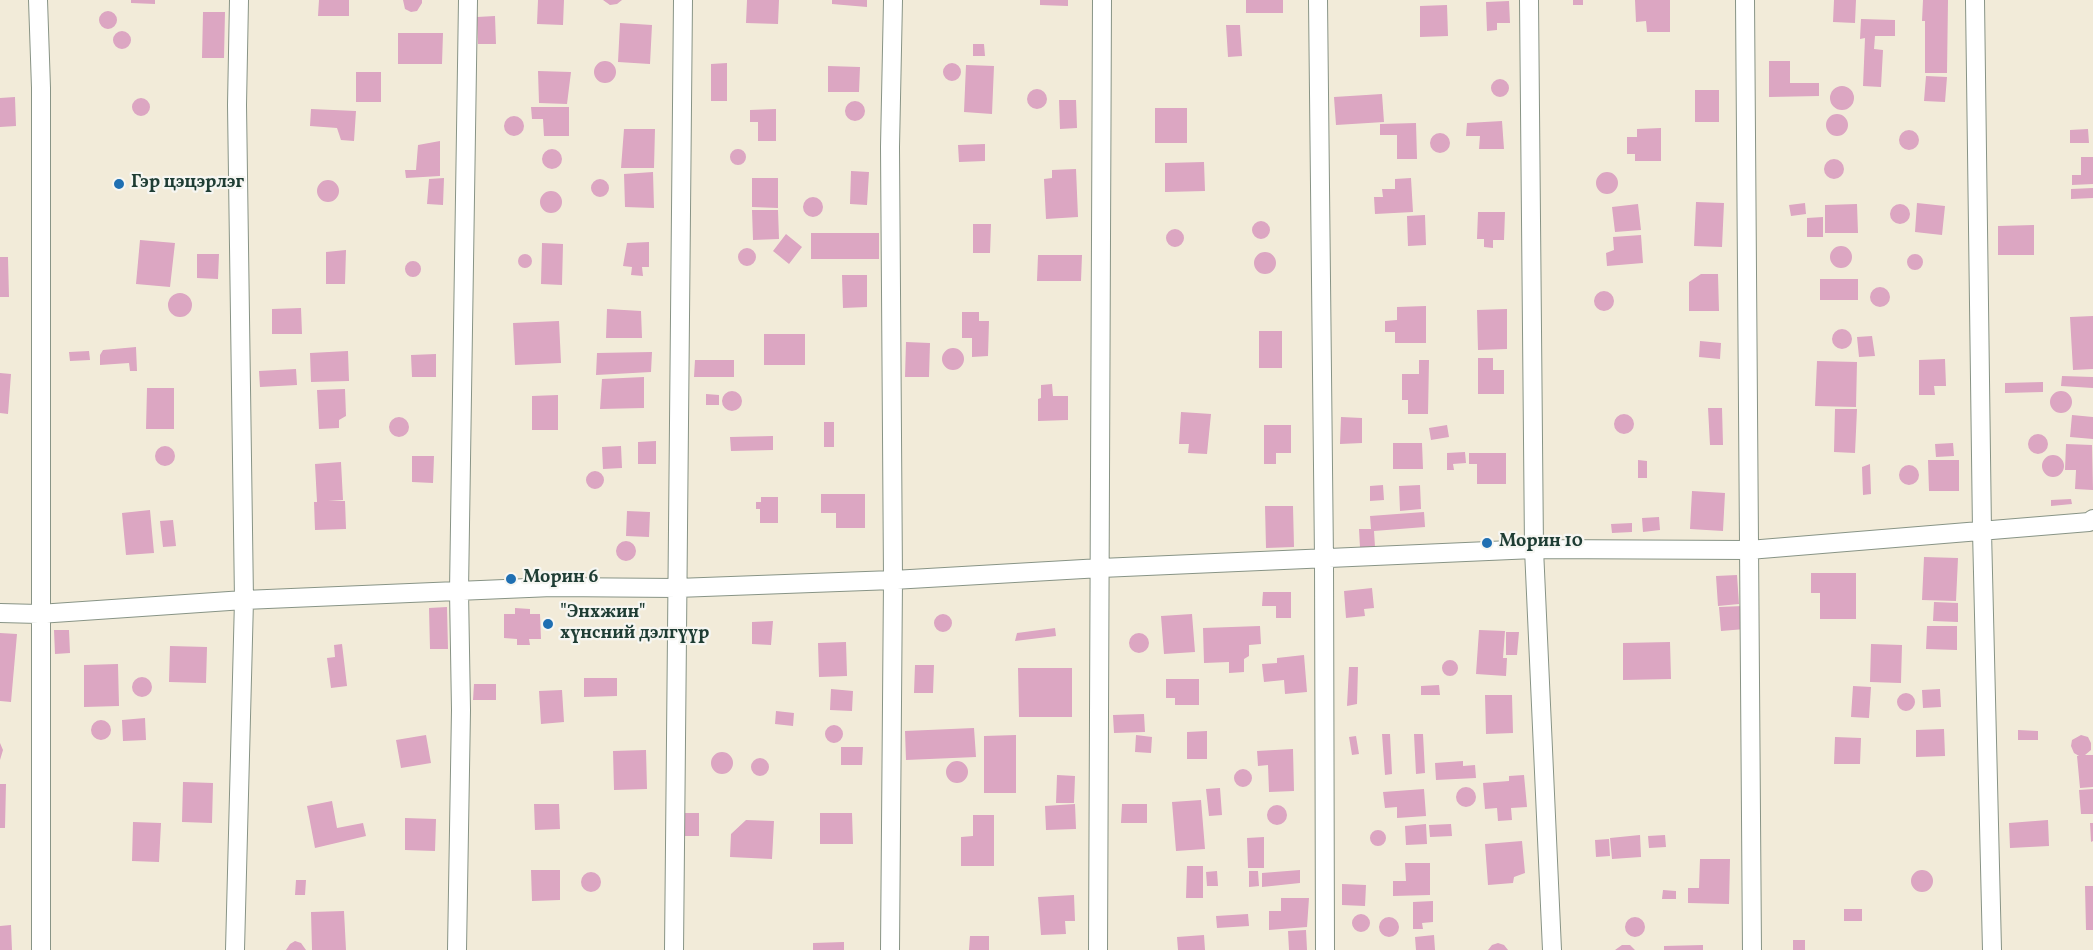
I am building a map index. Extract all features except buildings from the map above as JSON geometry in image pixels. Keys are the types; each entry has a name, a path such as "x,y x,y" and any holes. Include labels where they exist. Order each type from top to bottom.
{"street":[{"path":"38,0 41,950"},
{"path":"235,950 244,600 237,105 239,0"},
{"path":"457,950 459,591 468,0"},
{"path":"674,950 683,0"},
{"path":"890,950 893,580 890,147 893,0"},
{"path":"1098,950 1102,0"},
{"path":"1318,0 1324,559 1325,950"},
{"path":"1529,0 1534,549 1552,950"},
{"path":"1745,0 1752,950"},
{"path":"1975,0 1982,531 1992,950"},
{"path":"0,613 39,614 244,600 552,587 677,588 893,580 1101,568 1534,549 1749,550 2089,522 2093,519"}],"place":[{"name":"Гэр цэцэрлэг","path":"119,184"},
{"name":"Морин 10","path":"1487,543"},
{"name":"Морин 6","path":"511,579"},
{"name":"\"Энхжин\" хүнсний дэлгүүр","path":"548,624"}]}
